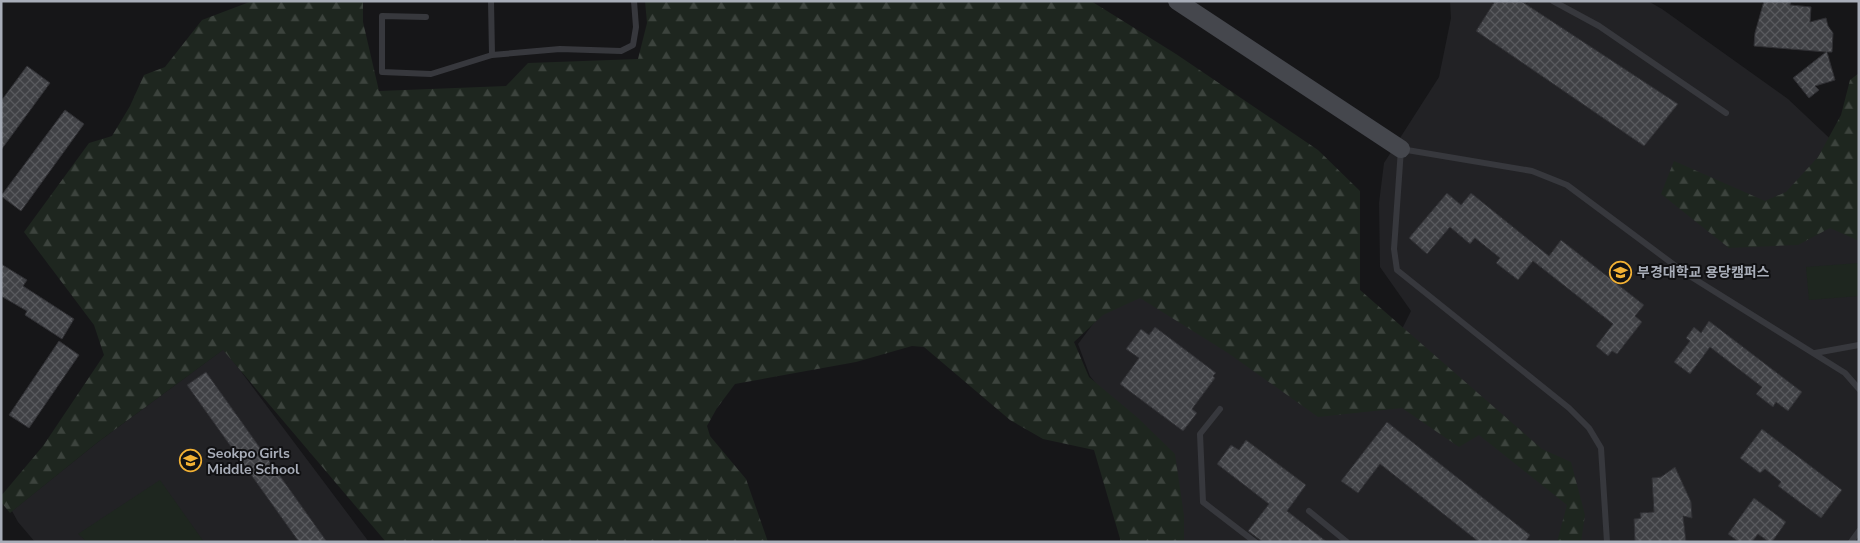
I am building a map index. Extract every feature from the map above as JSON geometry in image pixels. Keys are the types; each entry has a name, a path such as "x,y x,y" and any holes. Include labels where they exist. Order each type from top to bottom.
{"street":[{"path":"1177,1 1401,149"}],"lane":[{"path":"491,1 492,55"},
{"path":"426,17 382,16 382,72 431,74 492,55 560,49 621,52 633,45 636,27 634,1"},
{"path":"1553,1 1599,26 1726,113"},
{"path":"1607,542 1601,448 1589,428 1569,408 1397,270 1394,249 1401,149 1532,171 1568,185 1685,273 1845,373 1859,389"},
{"path":"1815,353 1859,345"},
{"path":"1220,409 1200,434 1203,502 1255,542"},
{"path":"1309,511 1347,542"},
{"path":"1851,542 1859,531"}],"shaded area":[{"name":"부경대학교 용당캠퍼스","path":"1450,1 1648,1 1788,99 1859,166 1859,542 1173,542 1171,480 1090,376 1078,344 1116,293 1158,277 1371,391 1411,311 1380,267 1379,203 1384,163 1439,77 1451,18"},
{"name":"Seokpo Girls Middle School","path":"224,349 369,542 35,542 18,522 12,511 98,442"}],"green space":[{"path":"252,1 363,1 363,22 379,91 506,86 528,63 638,59 647,23 645,1 1091,1 1176,54 1318,150 1360,191 1360,290 1542,449 1571,462 1585,515 1581,542 1557,542 1567,505 1479,435 1459,447 1402,408 1318,417 1228,353 1140,298 1103,315 1074,342 1089,377 1138,418 1175,454 1184,516 1184,542 1121,542 1094,450 1043,439 1010,420 924,347 912,346 856,362 735,384 717,408 707,426 710,436 746,479 768,542 386,542 223,350 98,442 10,513 1,502 1,496 43,446 104,355 94,325 24,232 89,143 112,136 130,106 144,75 165,67 202,20"},
{"path":"1859,73 1859,241 1830,228 1798,245 1729,248 1661,194 1674,161 1765,201 1786,192 1818,157 1841,115 1850,80"},
{"path":"1859,263 1859,296 1809,300 1806,267"},
{"path":"160,480 204,542 87,542 78,534"}],"building":[{"path":"1495,1 1521,1 1678,104 1644,146 1476,31"},
{"path":"1764,1 1791,1 1790,5 1811,7 1810,22 1826,18 1828,26 1833,33 1832,52 1827,52 1835,80 1815,86 1819,90 1809,98 1793,78 1826,52 1754,46 1755,33"},
{"path":"27,66 50,83 1,150 1,101"},
{"path":"65,110 84,124 21,211 1,196"},
{"path":"1447,193 1461,205 1471,193 1549,256 1561,240 1644,305 1635,316 1642,322 1617,354 1612,351 1608,356 1596,346 1613,324 1533,261 1518,280 1496,263 1500,258 1475,238 1470,244 1450,227 1427,254 1409,238"},
{"path":"1,264 27,280 23,286 74,319 62,339 25,315 27,311 1,296"},
{"path":"1709,321 1802,392 1788,411 1776,402 1773,407 1756,394 1762,387 1710,347 1690,374 1674,362 1690,341 1686,338 1694,327 1701,333"},
{"path":"1155,327 1216,373 1213,376 1215,378 1192,409 1197,413 1183,431 1120,384 1139,358 1126,349 1141,329 1149,335"},
{"path":"59,341 79,355 29,428 9,415"},
{"path":"206,372 327,542 299,542 187,385"},
{"path":"1387,422 1530,535 1525,542 1479,542 1380,464 1358,493 1341,481"},
{"path":"1762,429 1842,490 1821,518 1778,486 1781,482 1765,469 1760,473 1740,458"},
{"path":"1246,440 1306,485 1287,511 1327,542 1263,542 1248,531 1269,504 1217,464 1231,445 1239,450"},
{"path":"1675,467 1691,502 1692,518 1683,516 1686,542 1635,542 1634,519 1641,518 1640,513 1654,512 1652,478 1661,477"},
{"path":"1754,498 1786,522 1772,542 1758,534 1752,542 1739,542 1728,534"}],"place":[{"name":"부경대학교 용당캠퍼스","path":"1621,272"},
{"name":"Seokpo Girls Middle School","path":"191,461"}]}
